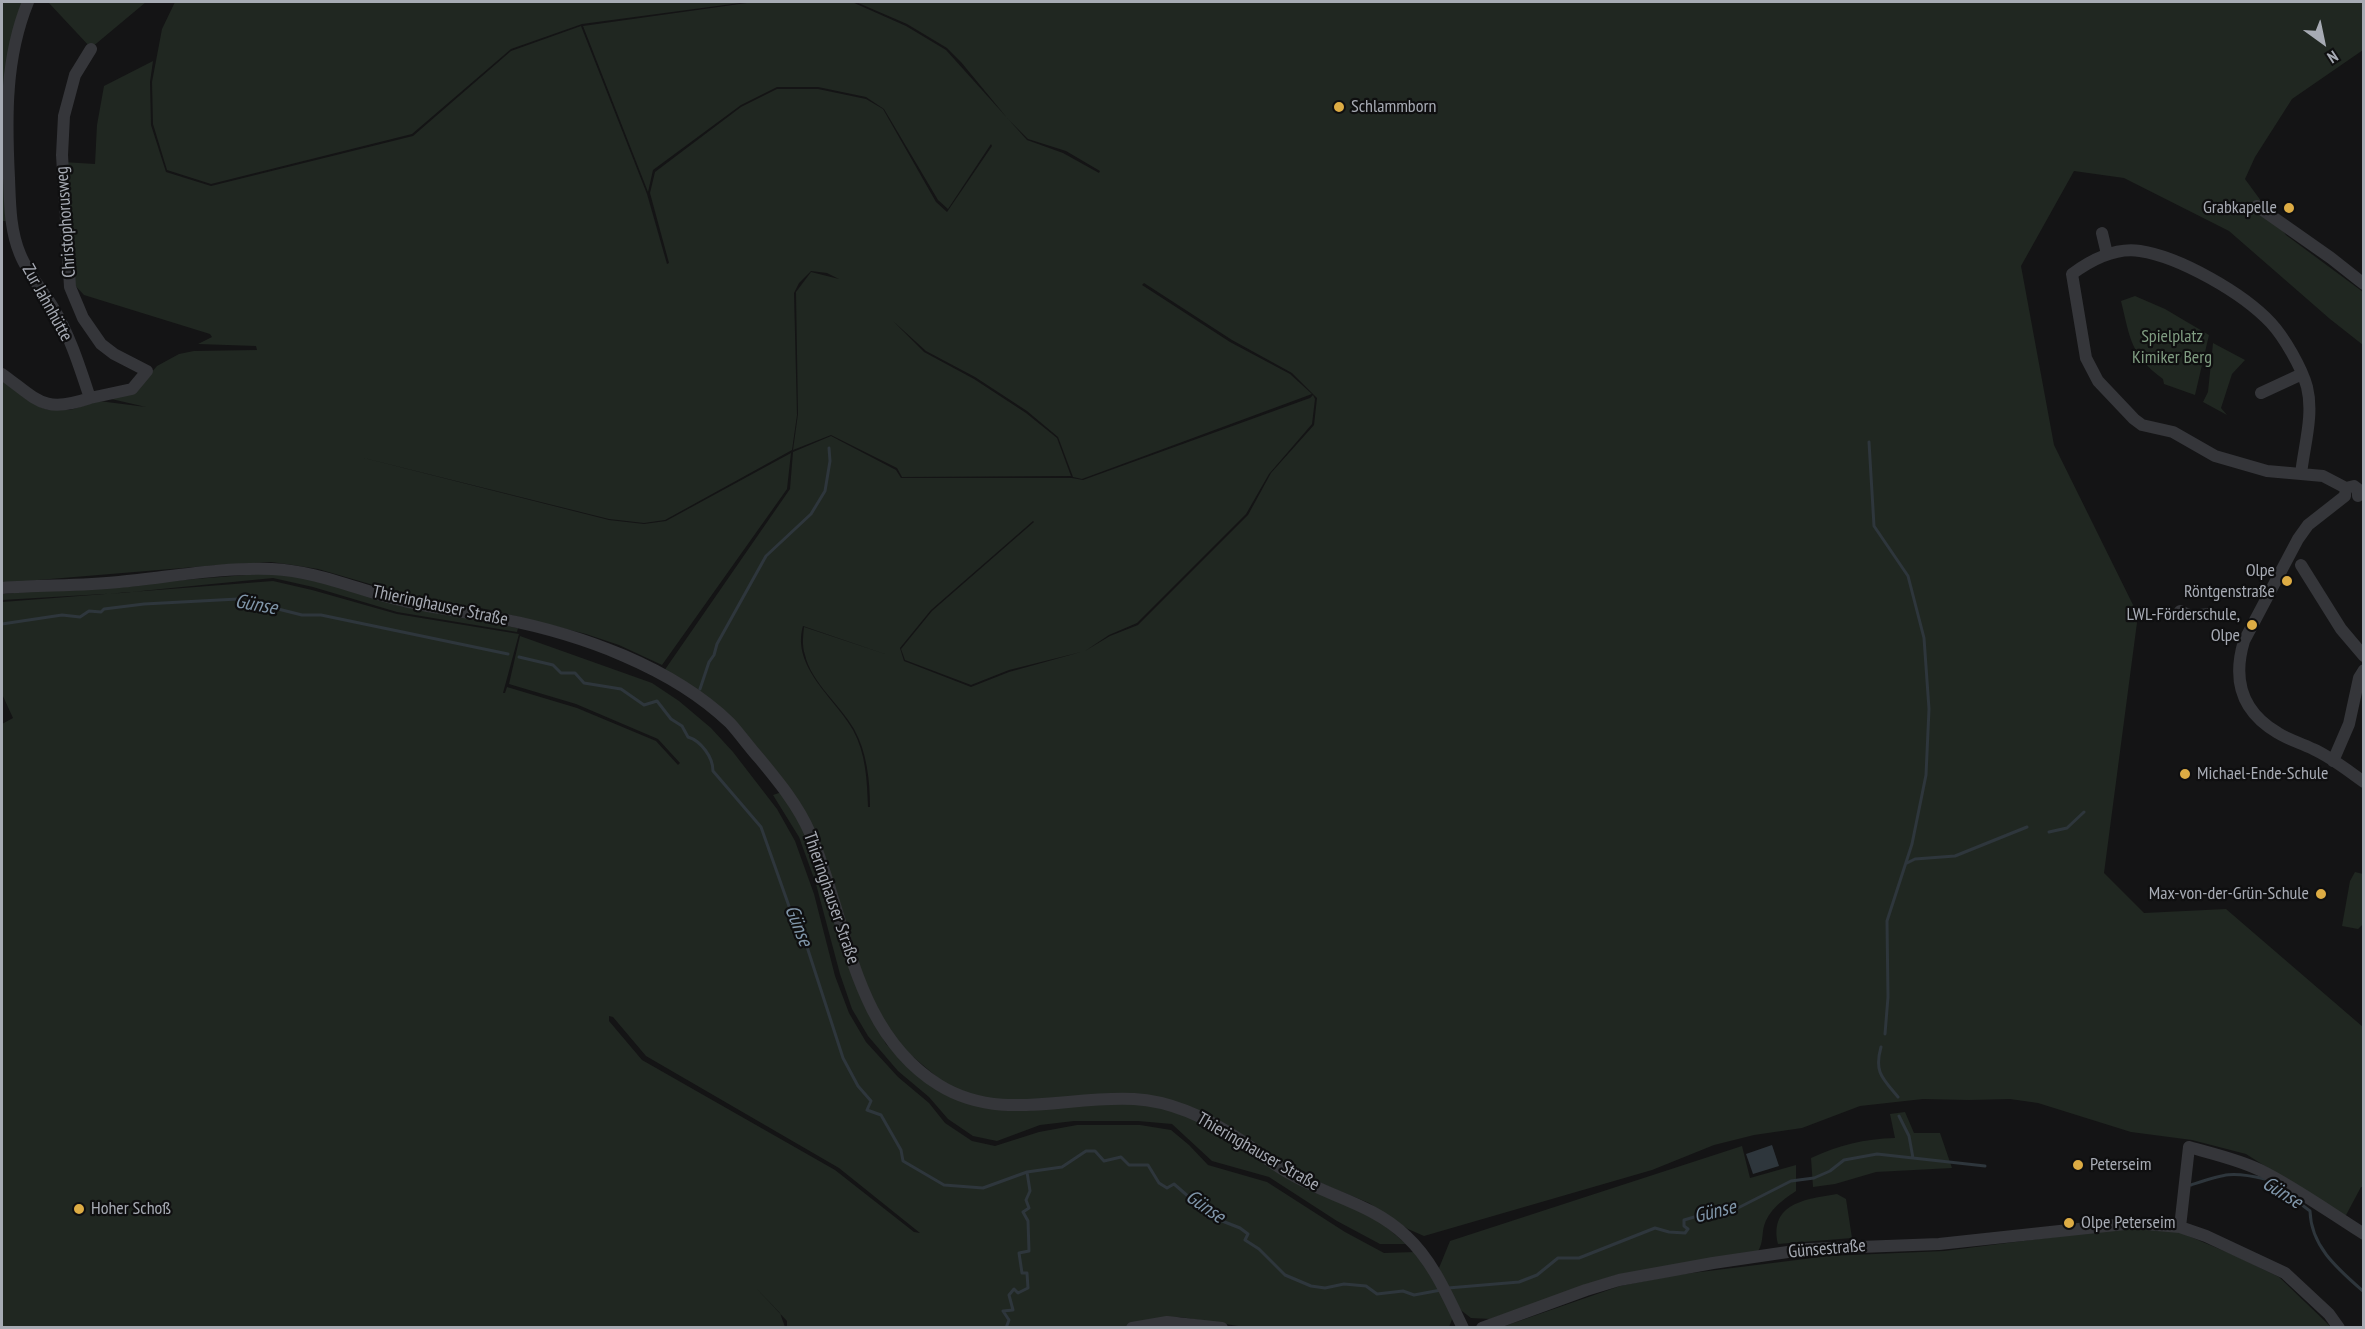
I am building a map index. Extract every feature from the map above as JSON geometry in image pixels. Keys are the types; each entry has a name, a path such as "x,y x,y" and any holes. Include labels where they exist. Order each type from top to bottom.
{"street":[{"name":"Zur Jahnhütte","path":"28,2 20,20 12,53 8,94 6,126 12,233 20,256 62,323 90,398"},
{"name":"Christophorusweg","path":"90,398 132,389 147,371 114,354 101,344 83,318 70,287 62,155 64,116 75,75 91,49"},
{"path":"2257,206 2364,284"},
{"path":"2102,233 2107,254"},
{"path":"2301,474 2309,399 2302,374 2272,323 2253,307 2188,265 2139,250 2107,254 2085,264 2072,274 2086,358 2098,381 2142,425 2173,432 2215,456 2267,471 2323,476 2355,491 2308,525 2298,539 2244,641 2239,658 2238,676 2245,702 2259,720 2279,734 2333,760 2364,782"},
{"path":"2,374 41,403 50,406 60,407 90,398"},
{"path":"2261,393 2302,374"},
{"path":"2301,565 2341,629 2364,656"},
{"name":"Thieringhauser Straße","path":"2,588 113,583 245,569 292,570 328,578 398,600 523,623 579,640 650,668 686,689 725,719 784,789 809,831 858,980 890,1041 913,1067 943,1087 971,1099 998,1106 1019,1107 1107,1099 1138,1099 1169,1106 1204,1119 1239,1139 1285,1171 1377,1213 1411,1241 1428,1262 1463,1328"},
{"path":"2180,611 2191,616 2209,614"},
{"path":"2333,760 2349,724 2359,678 2364,670"},
{"path":"2180,1227 2188,1147 2234,1160 2287,1184 2364,1233"},
{"name":"Günsestraße","path":"1482,1328 1619,1280 1770,1254 1808,1249 1939,1244 2134,1223 2169,1224 2180,1227 2215,1240 2285,1273 2329,1314 2339,1328"},
{"path":"1132,1328 1154,1322 1180,1322 1222,1328"}],"green space":[{"path":"2,2 26,2 19,20 6,221 2,221"},
{"path":"48,2 146,2 91,48"},
{"path":"175,2 747,2 582,24 511,49 412,134 211,184 167,170 153,124 152,82 162,29"},
{"path":"754,2 852,2 906,26 946,50 1007,118 947,48 907,24 856,2 2363,2 2363,50 2292,99 2255,157 2245,179 2286,235 2363,292 2363,345 2229,231 2124,178 2074,171 2021,266 2054,445 2138,615 2104,873 2144,913 2226,909 2363,1027 2363,1187 2345,1217 2246,1154 2192,1140 2131,1132 2038,1103 2010,1099 1923,1099 1860,1106 1802,1128 1754,1135 1714,1145 1652,1170 1424,1236 1408,1229 1369,1203 1311,1179 1377,1219 1406,1244 1380,1244 1337,1221 1269,1177 1212,1161 1172,1124 1138,1121 1074,1121 1040,1125 997,1141 973,1136 948,1119 929,1097 898,1071 868,1036 852,1009 840,974 816,884 799,837 773,795 782,792 807,834 855,982 886,1044 911,1070 998,1110 1022,1111 1111,1103 1174,1102 1018,1103 971,1096 944,1083 892,1039 862,979 814,832 771,768 664,671 790,489 793,452 831,436 896,470 901,478 1072,478 1083,480 1313,395 1315,399 1312,424 1269,474 1246,514 1137,623 1109,635 1085,651 1110,636 1138,625 1248,515 1271,473 1314,425 1317,398 1292,373 1232,340 1144,283 1142,285 1230,342 1290,374 1312,394 1082,479 1073,477 1058,437 1027,411 975,377 926,351 893,321 924,352 974,379 1026,413 1057,438 1071,476 902,477 897,468 831,435 793,450 798,414 796,292 811,272 839,279 827,273 811,271 799,283 794,293 797,415 792,450 665,520 644,523 609,519 360,457 609,520 644,524 666,521 791,453 787,489 662,665 619,645 586,634 491,610 418,598 318,569 271,562 2,583 2,378 38,406 48,410 70,410 99,401 146,407 107,398 138,388 157,366 179,354 194,351 257,350 256,346 198,344 212,337 210,334 84,295 70,280 63,162 95,164 97,125 104,86 153,61 150,82 151,125 166,172 211,186 413,136 511,51 581,26 647,194 667,264 669,263 650,193 655,172 741,107 777,89 818,89 866,99 883,109 936,202 947,212 992,146 991,144 948,209 938,200 884,109 866,97 818,87 777,87 741,105 653,170 648,192 583,26","holes":["1009,120 1028,139 1066,151 1100,171 1099,173 1063,153 1027,140","1034,522 932,611 901,649 905,660 971,685 1009,670 1081,652 1009,672 971,687 904,661 900,648 931,610","803,626 888,655 804,627 803,648 812,672 803,655 801,641","814,677 848,720 862,747 868,777 870,807 868,807 861,748 853,730"]},
{"name":"Spielplatz Kimiker Berg","path":"2135,296 2165,309 2209,335 2195,395 2164,384 2163,379 2144,362 2138,353 2130,335 2121,301"},
{"path":"2213,343 2245,360 2232,374 2221,408 2227,415 2203,402 2208,392"},
{"path":"272,573 291,574 518,628 517,632 397,612 313,587 273,578 121,593 2,600 2,594"},
{"path":"273,581 397,614 519,634 503,693 507,687 577,708 656,741 678,765 680,763 658,739 576,704 509,684 520,636 652,683 679,701 711,728 733,752 777,809 795,841 814,894 835,976 849,1013 866,1042 898,1077 929,1103 945,1123 972,1141 995,1146 1039,1132 1077,1125 1140,1125 1171,1130 1208,1165 1267,1182 1345,1232 1384,1253 1415,1252 1432,1274 1453,1317 1449,1327 1251,1328 1180,1317 1153,1319 1121,1328 787,1327 787,1321 780,1314 785,1327 2,1327 2,724 13,718 2,694 2,602","holes":["609,1016 613,1017 646,1056 839,1168 920,1233 914,1232 835,1170 642,1060 609,1021"]},
{"path":"2355,872 2363,874 2363,924 2358,929 2342,926 2350,881"},
{"path":"1905,1112 1914,1133 1940,1133 1952,1168 1876,1172 1835,1184 1813,1187 1811,1158 1852,1144 1895,1138 1890,1114"},
{"path":"1742,1146 1750,1178 1796,1165 1796,1191 1780,1203 1767,1218 1757,1253 1616,1275 1490,1319 1471,1318 1458,1308 1439,1268 1450,1241"},
{"path":"1837,1194 1846,1199 1852,1238 1778,1244 1779,1220 1785,1211 1802,1201"},
{"path":"2133,1227 2179,1232 2279,1277 2331,1327 1499,1328 1620,1286 1676,1275 1829,1256 1944,1251"}],"shaded area":[{"path":"1772,1145 1779,1166 1753,1174 1746,1154"}],"waterway":[{"path":"1869,442 1874,526 1908,576 1924,638 1929,709 1926,775 1912,844 1887,921 1888,997 1885,1034"},
{"path":"700,689 717,644 766,556 811,514 825,491 830,461 829,448"},
{"name":"Günse","path":"2,624 62,615 80,617 89,611 101,612 104,609 144,604 238,599 248,605 266,604 302,615 321,615 508,654"},
{"name":"Günse","path":"519,657 553,665 561,673 575,673 584,683 621,689 644,705 657,701 671,719 682,726 688,737 705,750 711,760 713,771 761,827 790,909 798,919 843,1058 858,1086 871,1101 867,1110 881,1115 901,1150 903,1161 944,1185 983,1188 1027,1172 1062,1167 1086,1151 1095,1151 1104,1161 1121,1157 1129,1165 1148,1165 1159,1183 1167,1188 1174,1184 1212,1217 1240,1228 1248,1234 1245,1240 1259,1249 1285,1275 1311,1286 1325,1288 1344,1284 1366,1286 1377,1294 1403,1291 1414,1295 1441,1290"},
{"path":"2049,832 2067,828 2084,812"},
{"path":"1907,863 1915,859 1955,856 2027,827"},
{"path":"1881,1047 1879,1069 1898,1097"},
{"path":"1899,1116 1909,1136 1913,1158"},
{"name":"Günse","path":"1448,1288 1519,1282 1537,1275 1558,1258 1579,1258 1655,1228 1685,1233 1688,1229 1684,1226 1684,1220 1715,1211 1732,1211 1791,1181 1814,1178 1830,1171 1844,1160 1877,1154 1985,1166"},
{"path":"1006,1328 1009,1320 1003,1311 1013,1310 1009,1295 1014,1289 1018,1293 1028,1288 1027,1273 1022,1273 1019,1253 1029,1251 1028,1221 1023,1212 1029,1208 1026,1200 1030,1191 1027,1172"},
{"name":"Günse","path":"2191,1185 2235,1174 2265,1179"},
{"name":"Günse","path":"2273,1183 2310,1211 2315,1236 2321,1246 2336,1266 2364,1292"}],"place":[{"name":"Schlammborn","path":"1339,107"},
{"name":"Grabkapelle","path":"2289,208"},
{"name":"Olpe Röntgenstraße","path":"2287,581"},
{"name":"LWL-Förderschule, Olpe","path":"2252,625"},
{"name":"Michael-Ende-Schule","path":"2185,774"},
{"name":"Max-von-der-Grün-Schule","path":"2321,894"},
{"name":"Peterseim","path":"2078,1165"},
{"name":"Hoher Schoß","path":"79,1209"},
{"name":"Olpe Peterseim","path":"2069,1223"}]}
